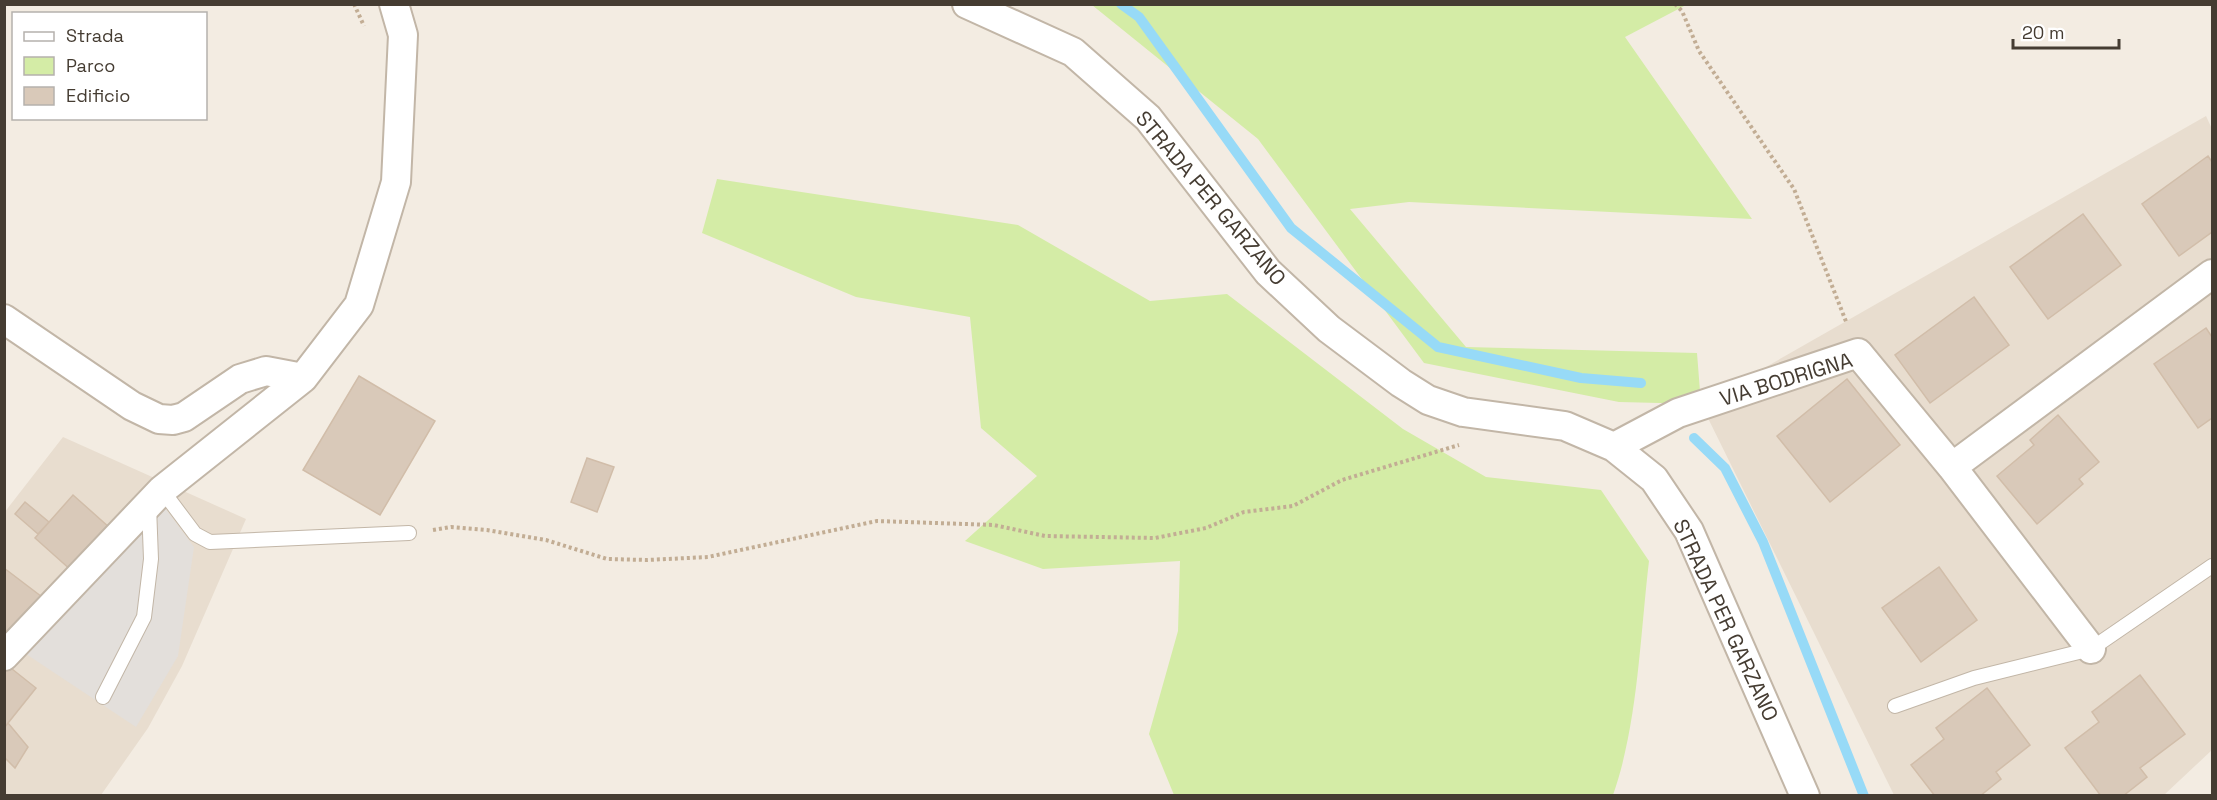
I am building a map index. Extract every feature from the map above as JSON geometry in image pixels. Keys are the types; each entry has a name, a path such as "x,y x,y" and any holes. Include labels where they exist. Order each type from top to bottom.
{"street":[{"path":"4,656 156,497 303,378 359,305 396,182 403,35 394,4"},
{"name":"STRADA PER GARZANO","path":"967,4 1073,52 1148,117 1268,272 1329,329 1401,383 1428,400 1463,412 1565,426 1614,447 1654,479 1689,531 1805,795"},
{"path":"1952,467 2212,274"},
{"path":"4,319 132,406 159,419 173,420 184,417 240,379 266,371 303,378"},
{"name":"VIA BODRIGNA","path":"1614,447 1678,413 1858,353 1952,467 2091,649"}],"lane":[{"path":"156,497 195,534 210,542 409,533"},
{"path":"103,697 144,617 156,497"},
{"path":"1895,706 1974,678 2091,649 2212,566"}],"path":[{"path":"1675,4 1682,11 1699,51 1794,189 1858,353"},
{"path":"409,533 451,527 487,530 546,540 607,559 647,560 708,557 877,521 994,525 1046,536 1155,538 1206,528 1244,512 1293,507 1342,480 1466,443"}],"shaded area":[{"path":"2206,116 2212,129 2212,750 2164,795 1894,795 1701,404"},
{"path":"63,437 246,519 182,666 148,728 101,795 5,795 4,513"},
{"path":"165,508 194,547 178,656 136,727 20,650 148,514"}],"green space":[{"path":"1092,5 1686,5 1625,37 1752,219 1409,202 1350,209 1466,347 1697,353 1701,404 1619,402 1424,363 1258,139"},
{"path":"717,179 1018,225 1150,301 1227,294 1403,429 1486,477 1601,490 1649,561 1633,710 1613,795 1174,795 1149,734 1178,631 1180,561 1043,569 965,541 1037,476 981,428 970,317 856,297 702,233"}],"building":[{"path":"2208,156 2212,162 2212,232 2179,256 2142,204"},
{"path":"2083,214 2121,265 2048,319 2010,267"},
{"path":"1974,297 2009,345 1930,403 1895,355"},
{"path":"2206,328 2212,337 2212,418 2198,428 2154,364"},
{"path":"359,376 435,421 380,515 303,470"},
{"path":"1847,379 1900,445 1830,502 1777,436"},
{"path":"2058,415 2099,462 2079,479 2083,484 2037,524 1997,476 2034,445 2030,440"},
{"path":"587,458 614,467 597,512 571,502"},
{"path":"73,495 110,528 72,571 35,538"},
{"path":"25,502 49,522 38,534 15,514"},
{"path":"1939,567 1977,620 1921,662 1882,608"},
{"path":"4,568 50,603 4,648"},
{"path":"7,665 36,688 4,728 4,667"},
{"path":"2140,675 2185,734 2140,768 2147,777 2123,796 2101,796 2065,748 2099,722 2092,712"},
{"path":"1987,688 2030,745 1996,772 2001,779 1980,796 1935,796 1911,765 1944,739 1936,728"},
{"path":"8,723 28,747 15,768 4,757 4,728"}],"waterway":[{"path":"1121,4 1139,17 1291,228 1438,347 1581,378 1641,383"},
{"path":"1694,438 1725,468 1763,542 1864,796"}]}
